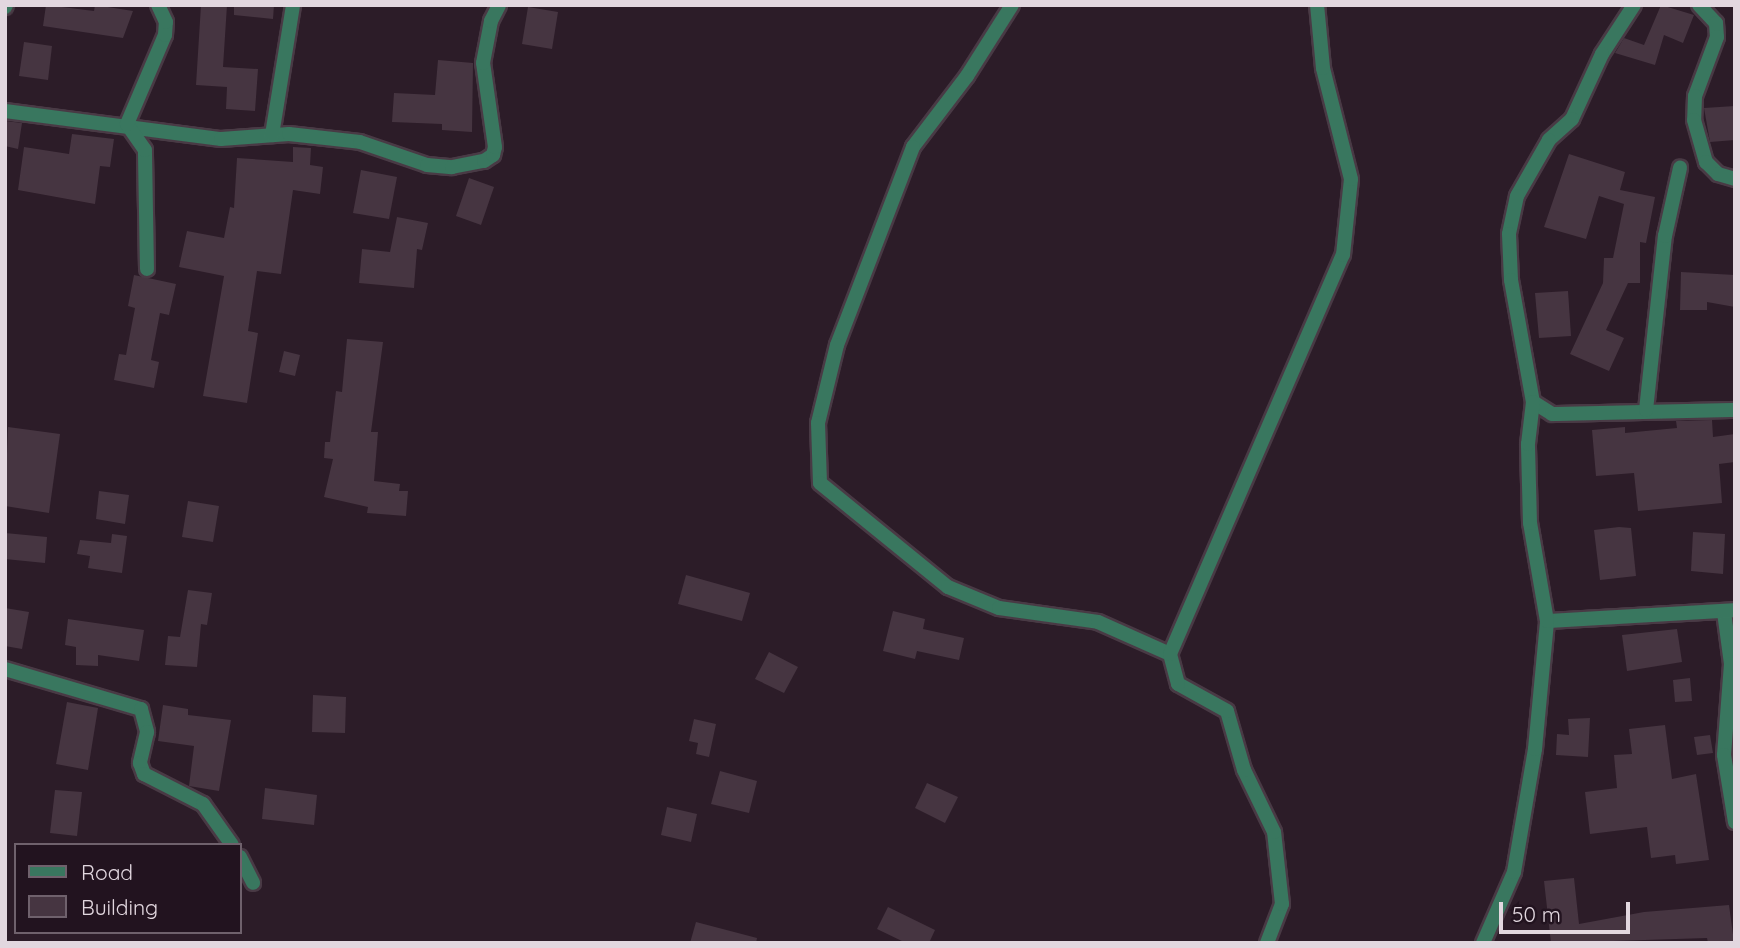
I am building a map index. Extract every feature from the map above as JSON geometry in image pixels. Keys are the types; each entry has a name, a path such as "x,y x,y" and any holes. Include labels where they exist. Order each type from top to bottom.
{"street":[{"path":"127,124 165,35 166,22 158,5"},
{"path":"272,135 293,5"},
{"path":"5,111 127,124 221,139 272,135 360,142 427,166 452,167 484,161 493,155 495,147 483,63 491,21 499,5"},
{"path":"1012,5 967,76 912,147 836,345 818,423 820,483 948,587 999,608 1098,622 1170,654"},
{"path":"1267,943 1282,904 1274,832 1244,770 1227,711 1178,684 1170,654 1343,255 1351,180 1323,68 1317,5"},
{"path":"1482,943 1514,872 1535,749 1547,621 1530,523 1528,444 1533,402 1511,281 1509,234 1517,196 1549,140 1572,119 1602,54 1634,5"},
{"path":"1699,5 1716,23 1717,37 1695,96 1694,120 1706,162 1718,174 1735,179"},
{"path":"127,124 145,150 147,269"},
{"path":"1646,410 1665,236 1680,168"},
{"path":"1533,402 1552,414 1735,410"},
{"path":"1547,621 1729,611 1731,664 1724,755 1735,822"},
{"path":"5,669 141,709 147,732 140,763 144,774 203,804 231,843"},
{"path":"242,861 253,883"}],"building":[{"path":"46,5 94,11 95,5 133,11 123,38 43,26"},
{"path":"201,5 227,5 223,67 258,69 255,111 226,109 227,87 196,85"},
{"path":"234,5 274,5 273,19 234,15"},
{"path":"1661,5 1694,15 1683,43 1664,35 1655,65 1615,53 1624,38 1644,45"},
{"path":"528,7 558,12 552,49 522,44"},
{"path":"24,42 52,46 48,80 19,76"},
{"path":"438,60 473,63 472,132 442,130 442,124 392,122 394,93 435,95"},
{"path":"1735,106 1735,140 1710,142 1704,108"},
{"path":"5,121 22,123 18,149 5,146"},
{"path":"72,134 114,139 110,167 100,166 95,204 18,190 24,147 69,154"},
{"path":"293,147 311,148 310,165 323,167 320,194 293,190 281,274 257,271 248,331 258,333 247,403 203,396 224,276 179,267 187,231 224,238 230,207 234,208 237,158 293,162"},
{"path":"1569,154 1625,172 1620,190 1655,197 1646,243 1640,242 1640,283 1628,283 1606,330 1624,338 1609,371 1570,354 1603,283 1604,258 1613,258 1624,204 1599,196 1586,239 1544,227"},
{"path":"361,170 397,177 389,219 353,213"},
{"path":"469,178 494,187 481,225 456,216"},
{"path":"397,217 428,223 422,250 417,249 414,288 359,283 362,249 390,252"},
{"path":"1681,272 1735,275 1735,307 1707,302 1707,310 1680,310"},
{"path":"134,275 176,284 169,315 160,313 151,360 159,362 154,388 114,380 119,354 126,355 135,308 128,306"},
{"path":"1568,291 1571,336 1539,338 1535,293"},
{"path":"347,339 383,342 371,432 378,432 374,481 400,484 399,491 408,491 406,516 367,513 368,507 324,497 333,459 324,458 325,442 330,442 336,391 342,392"},
{"path":"284,351 300,355 295,376 279,372"},
{"path":"1712,420 1713,437 1735,434 1735,462 1719,464 1722,503 1638,511 1634,473 1596,476 1592,430 1625,427 1625,433 1677,428 1676,421"},
{"path":"8,427 60,434 49,513 5,506"},
{"path":"99,491 129,495 125,524 96,519"},
{"path":"188,501 219,506 213,542 182,537"},
{"path":"1631,528 1636,576 1600,580 1594,530"},
{"path":"1693,532 1725,534 1723,574 1691,571"},
{"path":"5,533 47,537 45,563 5,559"},
{"path":"112,534 127,536 122,573 88,568 90,556 77,554 80,540 111,543"},
{"path":"686,575 750,593 742,621 678,604"},
{"path":"188,590 212,593 207,625 201,624 197,667 165,665 168,636 180,637"},
{"path":"5,608 29,612 22,649 5,646"},
{"path":"893,611 925,619 923,629 964,638 959,660 917,651 915,659 883,651"},
{"path":"68,619 144,630 139,661 98,655 98,666 76,665 76,647 65,645"},
{"path":"1677,629 1682,662 1627,671 1622,635"},
{"path":"769,652 798,667 784,693 755,679"},
{"path":"1690,678 1692,701 1675,702 1673,680"},
{"path":"313,695 346,697 345,733 312,732"},
{"path":"67,702 98,708 88,770 56,764"},
{"path":"163,705 188,709 188,715 231,720 219,791 189,786 194,746 158,741"},
{"path":"1590,718 1588,757 1556,755 1557,734 1569,735 1568,719"},
{"path":"694,719 716,724 709,757 696,754 698,743 689,741"},
{"path":"1665,725 1672,779 1696,774 1709,860 1676,864 1675,855 1651,858 1647,827 1590,834 1585,792 1617,788 1614,755 1632,754 1629,729"},
{"path":"1710,735 1713,753 1697,755 1694,737"},
{"path":"720,771 757,781 749,813 711,804"},
{"path":"927,783 958,797 945,823 915,808"},
{"path":"265,788 317,795 314,825 262,819"},
{"path":"55,790 82,792 77,836 50,833"},
{"path":"667,807 697,814 691,842 661,835"},
{"path":"1574,878 1579,924 1644,912 1729,905 1734,942 1708,943 1707,938 1551,943 1544,881"},
{"path":"888,907 935,930 929,943 906,943 877,929"},
{"path":"696,922 757,938 756,943 690,943"}]}
